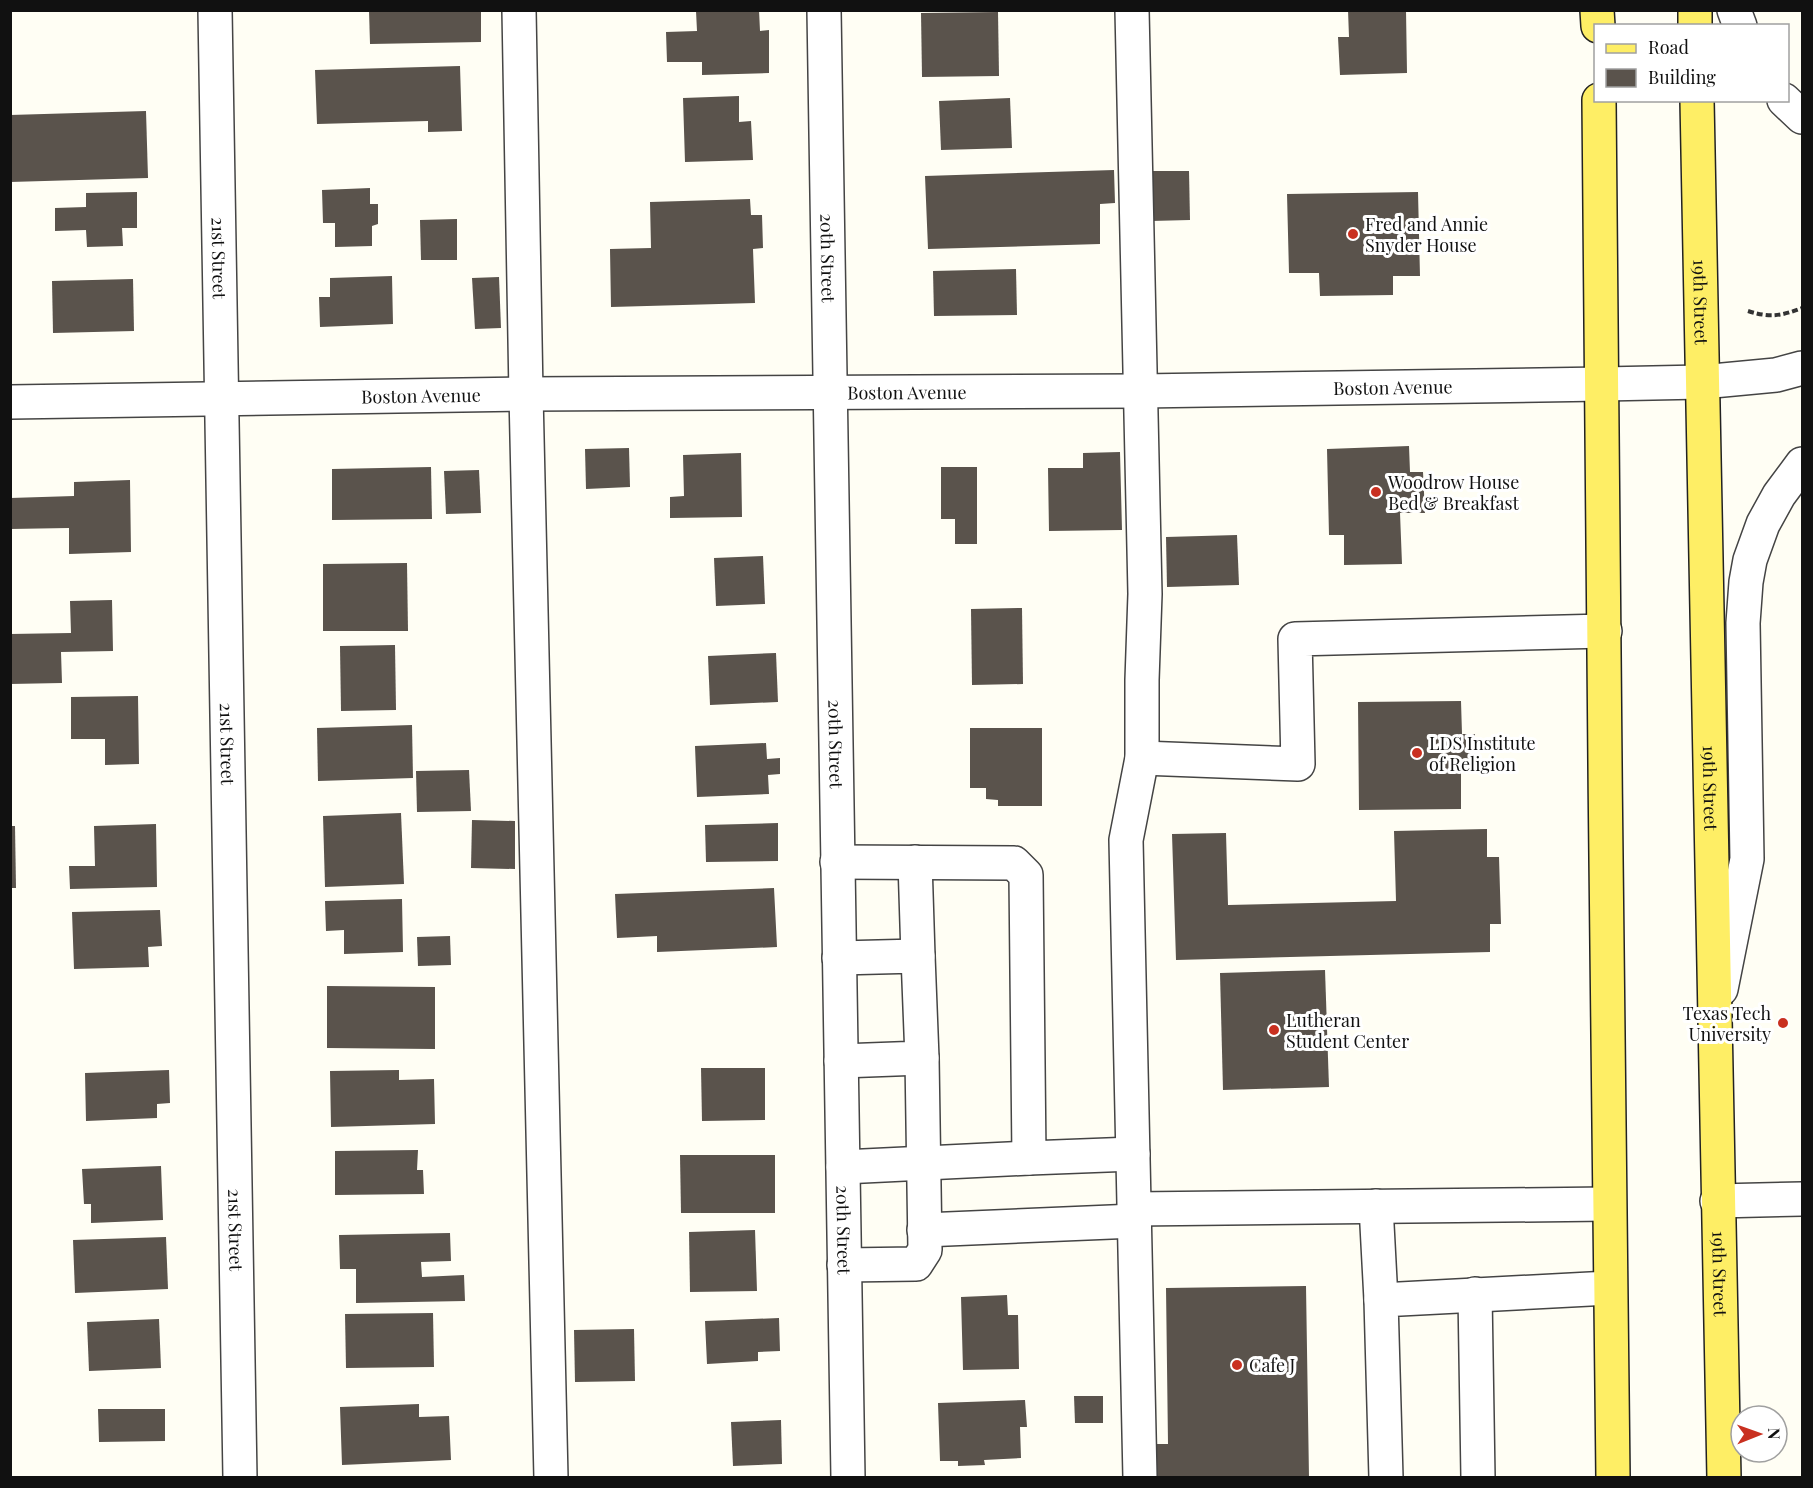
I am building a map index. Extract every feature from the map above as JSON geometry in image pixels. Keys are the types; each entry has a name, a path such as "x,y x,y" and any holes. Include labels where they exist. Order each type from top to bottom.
{"main road":[{"path":"1599,102 1608,1204 1613,1478"},
{"name":"19th Street","path":"1697,102 1724,1478"}],"street":[{"name":"21st Street","path":"214,10 240,1478"},
{"path":"519,10 551,1478"},
{"name":"20th Street","path":"824,10 848,1478"},
{"path":"1132,10 1145,594 1142,758 1126,840 1140,1478"},
{"path":"1786,102 1803,117"},
{"name":"Boston Avenue","path":"10,402 526,394 1141,391 1603,384 1702,381 1776,375 1803,368"},
{"path":"1714,1026 1747,859 1743,623 1746,582 1750,560 1763,524 1779,495 1803,464"},
{"path":"1142,758 1298,764 1295,639 1605,631"},
{"path":"837,862 1014,862 1026,874 1029,1158"},
{"path":"844,1265 916,1264 925,1250 922,1058 915,862"},
{"path":"839,958 918,956"},
{"path":"841,1061 922,1058"},
{"path":"843,1167 1133,1154"},
{"path":"1717,1201 1803,1199"},
{"path":"924,1230 1134,1215 1376,1206 1608,1204"},
{"path":"1376,1206 1386,1478"},
{"path":"1381,1300 1609,1288"},
{"path":"1475,1294 1478,1478"}],"path":[{"path":"1748,311 1766,317 1803,308"}],"building":[{"path":"369,10 481,10 481,42 370,44"},
{"path":"759,10 760,31 769,30 769,73 702,75 702,62 667,62 666,32 697,31 696,11"},
{"path":"1348,10 1406,10 1407,73 1340,75 1338,37 1349,37"},
{"path":"998,12 999,76 922,77 921,13"},
{"path":"460,66 462,131 428,132 428,121 317,124 315,70"},
{"path":"739,96 739,122 751,121 753,160 685,162 683,98"},
{"path":"1010,98 1012,148 941,150 939,101"},
{"path":"146,111 148,178 10,182 10,115"},
{"path":"1114,170 1115,203 1100,204 1100,244 928,249 925,176"},
{"path":"1150,171 1189,171 1190,220 1151,221"},
{"path":"370,188 370,204 378,204 378,224 372,226 372,246 335,247 335,223 323,223 322,190"},
{"path":"137,192 137,228 122,228 123,246 87,247 86,230 55,231 55,208 86,207 86,193"},
{"name":"Fred and Annie Snyder House","path":"1418,192 1420,276 1393,276 1393,295 1320,296 1319,273 1289,273 1287,194"},
{"path":"750,199 751,215 762,215 763,248 753,249 755,303 611,307 610,249 651,248 650,202"},
{"path":"457,219 457,260 421,260 420,220"},
{"path":"1016,269 1017,315 934,316 933,271"},
{"path":"392,276 393,324 320,327 319,297 330,297 330,278"},
{"path":"499,277 501,328 475,329 472,278"},
{"path":"133,279 134,331 53,333 52,281"},
{"name":"Woodrow House Bed & Breakfast","path":"1409,446 1410,472 1423,472 1425,513 1400,513 1402,564 1344,565 1344,535 1329,535 1327,449"},
{"path":"629,448 630,487 586,489 585,449"},
{"path":"1120,452 1122,530 1049,531 1048,468 1083,468 1083,453"},
{"path":"741,453 742,517 670,518 670,497 684,496 683,455"},
{"path":"431,467 432,519 332,520 332,469"},
{"path":"941,467 977,467 977,544 955,544 955,519 941,519"},
{"path":"479,470 481,513 446,514 444,471"},
{"path":"130,480 131,552 69,554 69,528 10,529 10,498 74,496 74,482"},
{"path":"1237,535 1239,585 1167,587 1166,537"},
{"path":"763,556 765,604 716,606 714,558"},
{"path":"407,563 408,631 323,631 323,564"},
{"path":"112,600 113,651 61,652 62,683 10,684 10,634 71,633 70,601"},
{"path":"1022,608 1023,684 972,685 971,609"},
{"path":"395,645 396,710 341,711 340,646"},
{"path":"776,653 778,702 710,705 708,656"},
{"path":"138,696 139,764 105,765 105,739 71,739 71,697"},
{"name":"LDS Institute of Religion","path":"1461,701 1462,734 1475,734 1475,771 1461,771 1461,809 1359,810 1358,702"},
{"path":"412,725 413,778 318,781 317,728"},
{"path":"970,728 1042,728 1042,806 998,806 998,800 986,799 986,788 970,788"},
{"path":"766,743 767,759 780,758 780,774 768,775 769,794 697,797 695,746"},
{"path":"469,770 471,811 417,812 416,771"},
{"path":"401,813 404,884 325,887 323,816"},
{"path":"472,820 515,821 515,869 471,868"},
{"path":"778,823 778,861 706,862 705,825"},
{"path":"156,824 157,887 70,889 69,866 95,866 94,826"},
{"path":"10,826 15,826 16,888 10,888"},
{"path":"1487,829 1487,857 1499,857 1501,924 1490,924 1490,952 1176,960 1172,834 1226,833 1228,905 1396,901 1394,831"},
{"path":"774,888 777,947 657,952 657,936 617,938 615,894"},
{"path":"402,899 403,952 344,954 344,930 326,931 325,901"},
{"path":"160,910 162,946 148,947 149,967 74,969 72,912"},
{"path":"450,936 451,965 418,966 417,937"},
{"name":"Lutheran Student Center","path":"1325,970 1329,1087 1223,1090 1220,973"},
{"path":"327,986 435,987 435,1049 327,1048"},
{"path":"701,1068 765,1068 765,1120 702,1121"},
{"path":"169,1070 170,1103 157,1104 157,1118 86,1121 85,1073"},
{"path":"399,1070 399,1080 434,1079 435,1124 331,1127 330,1071"},
{"path":"418,1150 417,1170 423,1170 424,1194 335,1195 335,1151"},
{"path":"680,1155 775,1155 775,1213 681,1213"},
{"path":"161,1166 163,1220 91,1223 91,1204 84,1204 82,1169"},
{"path":"755,1230 757,1291 690,1292 689,1232"},
{"path":"450,1233 451,1261 421,1262 422,1277 464,1275 465,1301 356,1303 356,1269 340,1269 339,1235"},
{"path":"166,1237 168,1289 75,1293 73,1240"},
{"name":"Cafe J","path":"1306,1286 1309,1478 1154,1478 1154,1444 1168,1444 1166,1288"},
{"path":"1007,1295 1008,1315 1018,1315 1019,1369 963,1370 961,1297"},
{"path":"433,1313 434,1367 346,1368 345,1314"},
{"path":"779,1318 780,1351 758,1352 758,1361 707,1364 705,1321"},
{"path":"159,1319 161,1368 89,1371 87,1322"},
{"path":"634,1329 635,1381 575,1382 574,1330"},
{"path":"1074,1396 1103,1396 1103,1423 1075,1423"},
{"path":"1025,1400 1027,1427 1020,1427 1021,1458 984,1460 985,1465 958,1466 958,1461 940,1461 938,1403"},
{"path":"419,1404 419,1417 449,1416 451,1460 342,1465 340,1407"},
{"path":"98,1409 165,1409 165,1441 99,1442"},
{"path":"781,1420 782,1464 733,1466 731,1422"}],"place":[{"name":"Fred and Annie Snyder House","path":"1353,234"},
{"name":"Woodrow House Bed & Breakfast","path":"1376,492"},
{"name":"LDS Institute of Religion","path":"1417,753"},
{"name":"Texas Tech University","path":"1783,1023"},
{"name":"Lutheran Student Center","path":"1274,1030"},
{"name":"Cafe J","path":"1237,1365"}]}
